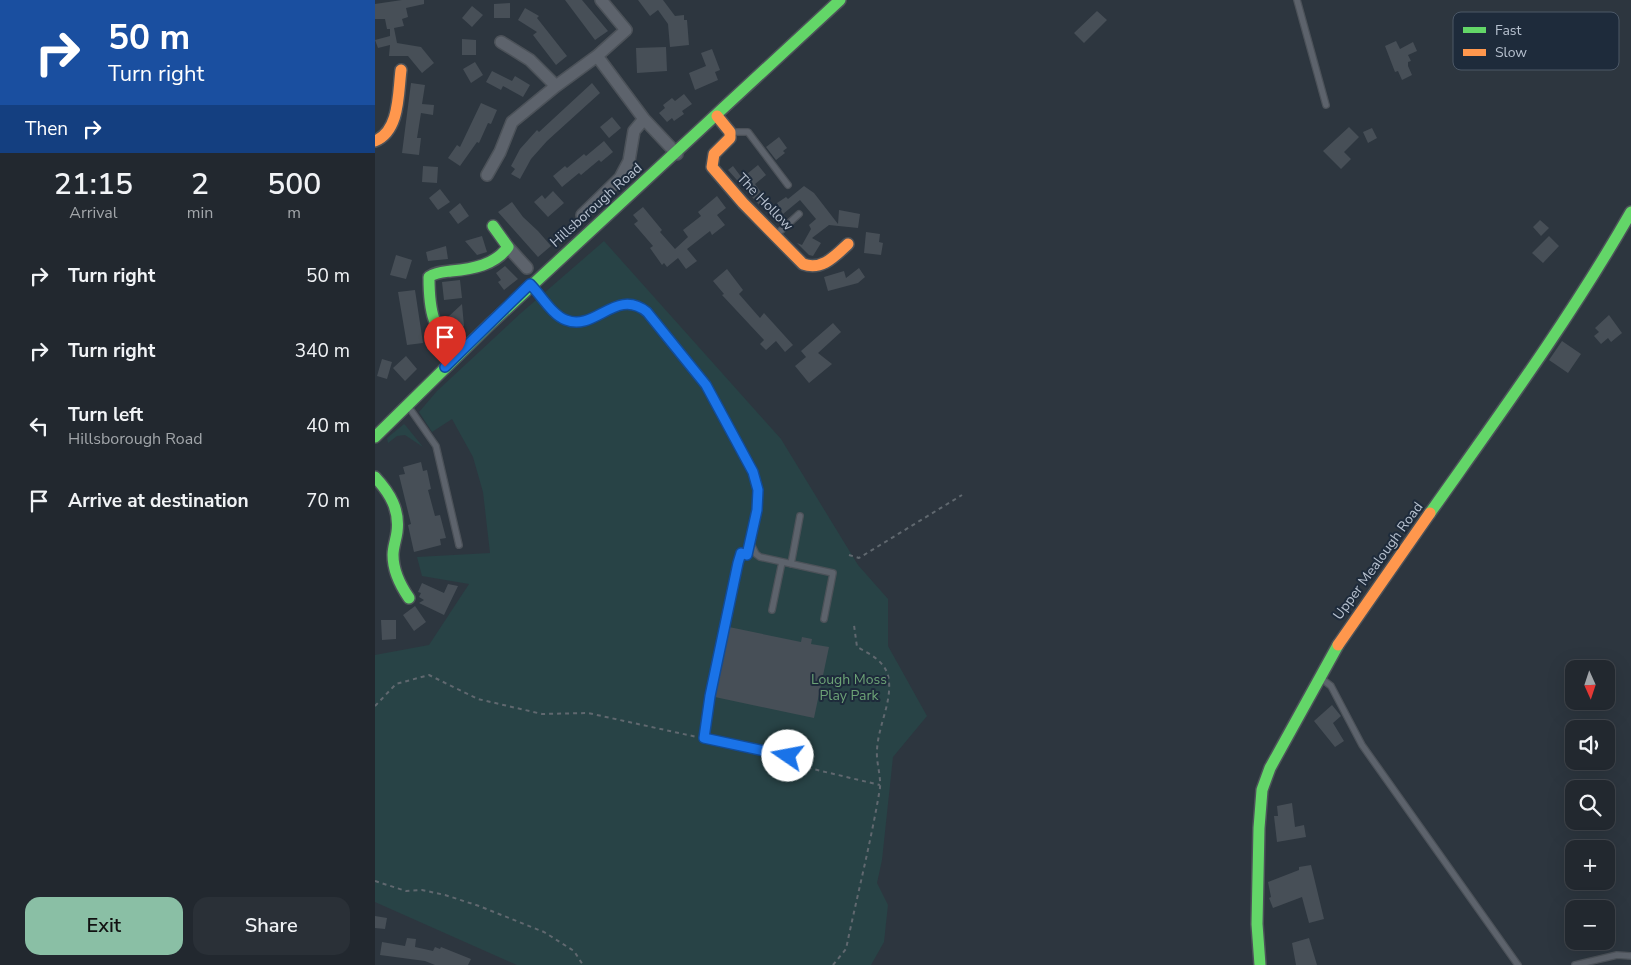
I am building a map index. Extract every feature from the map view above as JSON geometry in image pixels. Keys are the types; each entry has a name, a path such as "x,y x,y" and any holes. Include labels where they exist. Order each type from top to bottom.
{"street":[{"path":"487,175 500,152 512,122 597,56 626,30 601,0"},
{"name":"Hillsborough Road","path":"375,437 530,284 677,154 840,0"},
{"path":"501,42 530,60 556,86"},
{"path":"597,56 644,119 677,154"},
{"path":"375,141 381,141 393,125 401,70"},
{"path":"717,116 730,132"},
{"path":"582,215 620,178 629,161 634,131 644,119"},
{"name":"The Hollow","path":"730,132 729,138 713,154 711,167 775,236 809,268 817,268 824,264 848,244"},
{"name":"Upper Mealough Road","path":"1261,965 1257,924 1262,790 1270,768 1345,633 1513,396 1599,268 1631,212"},
{"path":"493,226 508,247 527,268"},
{"path":"458,355 441,339 435,329 432,317 429,277 434,273 481,266 500,257 508,247"},
{"path":"375,477 391,496 396,509 398,531 393,554 394,570 400,585 409,598"}],"lane":[{"path":"1297,0 1326,105"},
{"path":"730,132 748,132 787,185"},
{"path":"775,236 799,214"},
{"path":"530,284 559,316 572,322 585,320 626,303 641,307 706,385 753,472 758,490 757,510 751,544 747,555 741,553 738,563 710,696 704,738 788,756"},
{"path":"406,405 436,446 459,546"},
{"path":"791,564 800,516"},
{"path":"751,544 756,554 760,557 833,573 824,619"},
{"path":"772,610 782,562"},
{"path":"1321,677 1331,686 1361,745 1519,965"},
{"path":"1575,965 1617,955 1631,956"}],"path":[{"path":"849,555 859,558 962,495"},
{"path":"833,965 846,949 880,785 877,750 889,681 883,664 871,654 857,647 854,626"},
{"path":"375,706 396,684 429,675 477,698 542,714 589,714 704,738"},
{"path":"788,756 789,764 880,785"},
{"path":"375,881 406,891 422,890 445,895 479,906 543,932 574,951 583,965"}],"green space":[{"name":"Lough Moss Play Park","path":"604,241 781,439 858,565 888,599 888,646 927,716 893,757 882,860 877,883 888,905 884,942 871,965 517,965 375,902 375,655 429,645 469,584 422,576 417,557 490,553 483,492 473,457 452,419 432,432 419,412 437,391 521,313"},
{"path":"404,424 423,447 405,435 397,436 388,443 387,438"}],"building":[{"path":"402,0 424,0 424,4 406,8 408,17 402,19 404,26 394,28 397,43 421,47 434,63 422,73 408,56 389,56 390,45 378,48 375,40 390,36 390,29 387,29 385,19 375,19 375,4"},
{"path":"565,0 582,0 608,31 595,40"},
{"path":"638,0 663,0 675,16 684,15 684,20 687,20 689,45 670,47 668,24 658,10 650,16"},
{"path":"510,3 510,18 494,18 494,4"},
{"path":"472,6 483,15 472,27 462,18"},
{"path":"525,8 539,16 537,18 567,56 556,65 533,35 537,32 518,20"},
{"path":"1097,11 1107,20 1084,43 1074,33"},
{"path":"462,39 476,40 476,55 462,55"},
{"path":"1396,41 1400,49 1413,42 1417,51 1408,55 1411,61 1408,62 1408,66 1412,75 1402,80 1398,71 1395,72 1385,46"},
{"path":"666,47 667,71 637,73 636,48"},
{"path":"712,49 720,70 715,72 718,80 695,90 689,73 706,66 701,53"},
{"path":"475,62 483,75 471,83 463,69"},
{"path":"492,71 512,81 515,76 530,85 523,97 503,86 501,90 486,82"},
{"path":"411,83 425,85 422,104 434,105 433,115 421,113 417,138 421,138 419,155 402,153"},
{"path":"592,83 600,93 547,141 531,159 520,179 511,174 515,169 511,166 520,149 537,130 539,132"},
{"path":"684,94 692,104 682,111 684,114 674,121 672,118 667,122 659,113 665,108 663,105 672,98 675,101"},
{"path":"481,103 497,110 491,124 488,123 479,143 477,142 460,166 448,158 457,145 460,147"},
{"path":"612,117 621,128 609,138 600,127"},
{"path":"1349,127 1359,137 1344,152 1351,159 1341,169 1323,151"},
{"path":"1372,128 1377,138 1368,143 1363,132"},
{"path":"779,137 787,148 783,151 785,153 776,160 766,147"},
{"path":"604,141 613,152 601,162 599,160 581,175 579,173 562,187 553,176 565,166 567,168 584,154 586,156"},
{"path":"758,165 766,175 755,184 768,202 761,207 728,170 733,166 742,178"},
{"path":"423,166 438,167 437,183 422,182"},
{"path":"804,186 814,193 838,224 839,210 860,214 858,228 829,225 812,238 821,243 813,256 809,255 797,243 802,245 811,229 809,225 816,219 800,200 783,214 777,203 786,197 788,199"},
{"path":"440,189 450,202 438,210 429,198"},
{"path":"553,191 564,203 548,217 534,202 542,195 545,199"},
{"path":"717,196 726,208 717,215 725,225 712,235 710,231 687,249 697,261 686,269 678,258 667,267 664,263 662,265 650,248 653,246 634,224 638,221 633,215 643,207 662,230 660,232 675,249 688,237 683,230 701,216 698,212"},
{"path":"512,202 523,217 551,246 538,257 498,212"},
{"path":"460,203 469,216 458,224 449,212"},
{"path":"1540,220 1549,228 1541,236 1533,227"},
{"path":"866,232 880,234 879,242 883,243 881,255 864,253"},
{"path":"482,236 487,252 477,255 465,241"},
{"path":"1549,236 1559,246 1543,263 1532,253"},
{"path":"446,246 448,259 428,261 426,252"},
{"path":"396,255 412,260 406,279 390,275"},
{"path":"505,266 518,279 504,290 498,282 501,280 496,273"},
{"path":"859,268 865,277 858,283 828,291 824,277 844,271 846,278"},
{"path":"727,269 743,290 739,294 760,318 764,313 793,345 785,352 776,341 766,350 760,344 764,340 722,295 724,294 713,281"},
{"path":"460,280 462,298 444,300 442,282"},
{"path":"415,290 423,343 407,345 398,292"},
{"path":"462,304 464,326 458,332 447,318"},
{"path":"1609,315 1622,333 1611,342 1608,338 1601,344 1594,336 1599,332 1595,328"},
{"path":"833,323 841,332 818,353 832,364 809,383 795,366 806,357 801,351"},
{"path":"1562,341 1581,354 1568,373 1549,360"},
{"path":"406,356 417,369 405,381 393,368"},
{"path":"382,359 392,362 387,379 377,376"},
{"path":"421,462 423,471 427,470 431,489 428,490 435,516 440,515 446,538 440,539 441,545 414,552 408,525 411,524 399,475 405,474 403,467"},
{"path":"422,583 444,593 448,584 458,586 444,615 419,603 424,600 419,597 421,593 418,592"},
{"path":"415,606 426,622 414,631 403,615"},
{"path":"381,620 396,620 396,639 382,640"},
{"path":"729,627 801,642 802,637 812,639 811,644 829,647 814,718 715,697"},
{"path":"1332,705 1341,716 1333,723 1344,741 1335,747 1314,721"},
{"path":"1292,803 1295,827 1304,825 1306,837 1277,842 1274,816 1278,816 1277,806"},
{"path":"1311,865 1324,919 1309,923 1302,897 1273,908 1269,898 1271,897 1268,882 1299,870 1299,867"},
{"path":"375,916 387,918 385,929 375,928"},
{"path":"407,938 416,939 415,947 433,951 435,947 440,949 441,947 471,959 468,965 435,965 425,961 380,955 382,942 405,946"},
{"path":"1309,938 1317,965 1296,965 1292,943"}],"traffic: fast":[{"path":"375,437 489,325 840,0"},
{"path":"1430,513 1509,402 1584,289 1631,212"},
{"path":"458,355 443,337 434,320 430,301 429,277 440,272 483,265 497,258 508,247 493,226"},
{"path":"375,477 393,502 397,516 398,524 393,561 398,578 409,598"},
{"path":"1260,965 1257,924 1259,828 1262,790 1270,768 1338,645"}],"traffic: slow":[{"path":"375,141 383,136 393,120 398,100 401,70"},
{"path":"717,116 730,132 730,138 714,154 712,167 743,203 803,264 810,266 822,264 848,244"},
{"path":"1338,645 1430,513"}],"route":[{"path":"445,367 530,284 559,316 572,322 585,320 626,303 641,307 647,312 706,385 757,480 757,510 751,544 747,555 741,553 738,563 710,696 704,738 788,756"}]}
